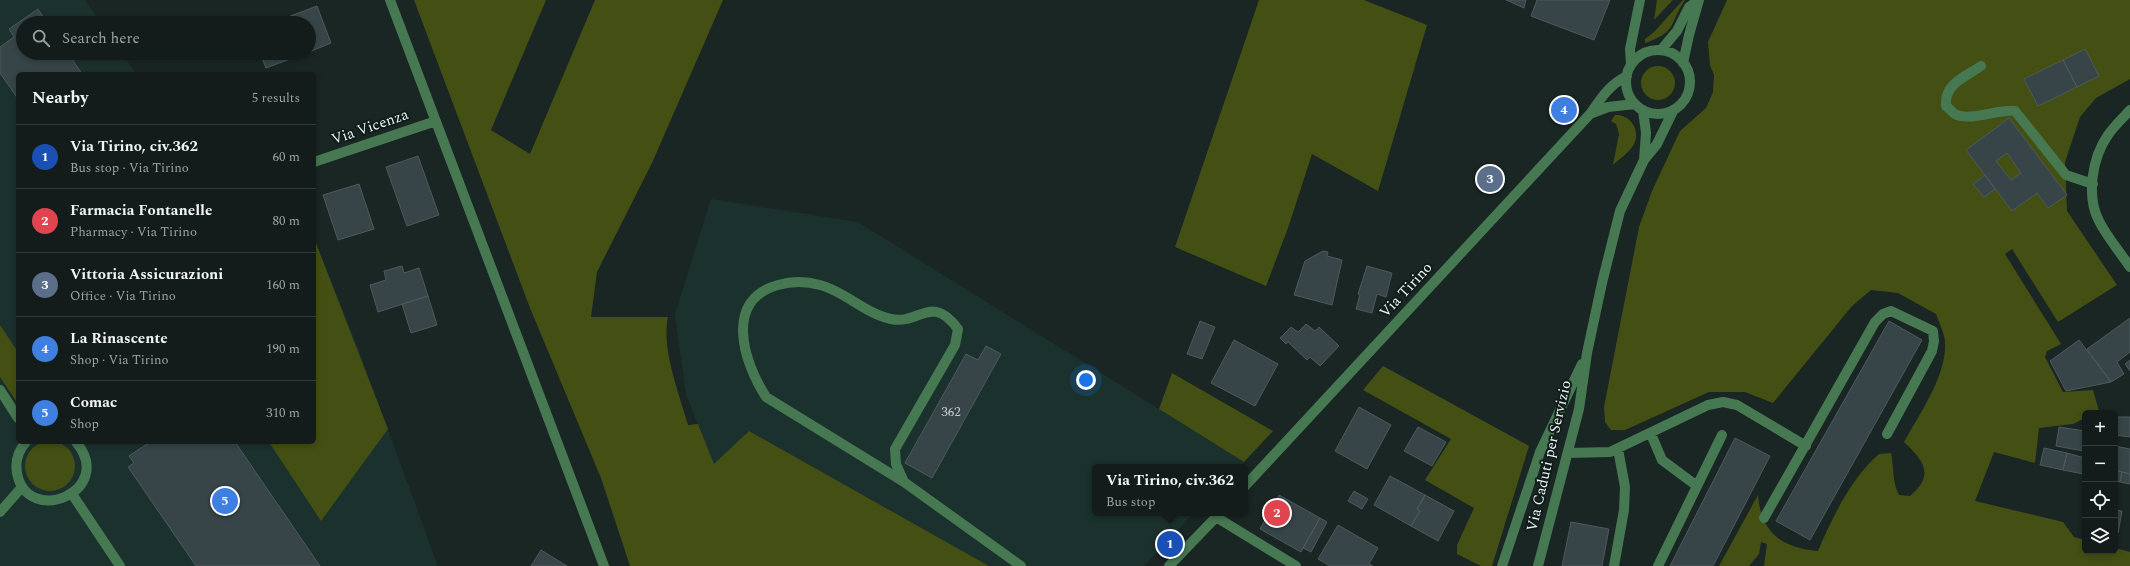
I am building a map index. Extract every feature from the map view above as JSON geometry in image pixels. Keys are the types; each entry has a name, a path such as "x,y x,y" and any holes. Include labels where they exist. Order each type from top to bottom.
{"street":[{"path":"390,0 604,566"},
{"path":"1631,65 1644,54 1661,50 1677,56 1683,63 1690,77 1690,85 1684,100 1673,111 1663,114 1652,114 1639,107 1626,86 1627,76 1631,65 1630,49 1640,0"},
{"path":"1661,50 1676,31 1689,7 1699,0"},
{"path":"1683,63 1699,0"},
{"path":"1981,66 1949,88 1945,96 1946,106 1956,115 1969,117 2006,110 2015,111 2066,175 2093,184"},
{"name":"Via Tirino","path":"1248,483 1590,114 1603,93 1615,82 1627,76"},
{"name":"Via Tirino","path":"1590,114 1608,106 1639,107"},
{"name":"Via Caduti per Servizio","path":"1639,107 1646,133 1644,160"},
{"path":"2130,110 2108,135 2101,147 2097,157 2093,184 2093,202 2099,221 2130,267"},
{"name":"Via Caduti per Servizio","path":"1538,566 1579,409 1587,353 1616,224 1620,211 1644,160 1657,144 1673,111"},
{"name":"Via Vicenza","path":"316,161 436,121"},
{"path":"904,482 896,464 895,449 955,345 958,329 948,316 939,312 927,312 903,320 890,319 821,285 801,281 770,287 755,296 744,317 743,338 747,360 766,397 904,482 1021,566"},
{"path":"1764,518 1875,322 1883,314 1891,311 1933,331 1934,341 1932,351 1887,434"},
{"name":"Via Caduti per Servizio","path":"1502,566 1540,452 1587,353"},
{"path":"0,390 16,415"},
{"path":"1568,453 1610,452 1651,434 1708,405 1723,402 1737,405 1806,446"},
{"path":"1651,434 1662,460 1697,486"},
{"path":"1658,566 1722,435"},
{"path":"25,444 17,456 16,467 22,486 30,494 40,500 51,501 62,500 72,494 79,487 86,468 85,458 77,444"},
{"path":"1614,566 1624,510 1625,487 1618,449"},
{"path":"0,512 22,486"},
{"path":"72,494 120,566"},
{"path":"1169,566 1217,516"},
{"path":"1220,516 1296,566"}],"shaded area":[{"path":"0,0 85,0 96,16 16,16 16,60 127,60 135,72 16,72 16,444 316,444 316,243 358,348 438,566 0,566"},
{"path":"711,199 858,222 1244,462 1242,464 1092,464 1092,516 1191,516 1144,566 989,566 749,431 714,465 686,395 675,314"}],"green space":[{"path":"414,0 546,0 491,130 530,154 595,0 723,0 652,163 597,272 591,317 668,317 666,330 669,357 688,425 698,424 714,464 749,431 989,566 630,566 601,478 530,308"},
{"path":"1259,0 1364,0 1427,25 1378,191 1312,154 1288,228 1266,286 1175,247"},
{"path":"1657,0 1673,0 1654,20"},
{"path":"1683,0 1685,0 1668,31 1645,43 1645,39 1654,32"},
{"path":"1727,0 2130,0 2130,79 2096,98 2080,117 2065,162 2067,211 2117,285 2058,322 2012,249 2005,254 2061,344 2047,351 2045,357 2063,392 2093,390 2099,410 2082,410 2082,420 2073,424 2039,428 2035,463 1994,452 1975,501 2063,522 2074,537 2082,539 2082,554 2118,554 2118,549 2130,552 2130,566 1764,566 1767,544 1761,542 1759,554 1749,566 1719,566 1758,495 1760,508 1764,519 1769,529 1776,536 1784,542 1794,546 1818,551 1843,499 1860,475 1879,454 1891,453 1894,480 1899,495 1910,496 1918,488 1924,475 1924,468 1917,456 1904,442 1937,381 1942,368 1945,340 1936,314 1898,293 1871,290 1852,306 1773,403 1745,392 1709,392 1625,430 1611,430 1605,422 1604,407 1639,227 1652,191 1680,131 1706,108 1713,92 1714,75 1710,65 1708,42"},
{"path":"1655,66 1661,66 1665,67 1672,73 1675,83 1674,90 1668,97 1661,100 1655,100 1651,99 1644,93 1641,86 1641,80 1642,76 1648,69"},
{"path":"1615,115 1625,117 1633,124 1636,139 1632,147 1613,165 1619,134 1616,124 1611,121"},
{"path":"316,243 388,429 321,521 270,444 316,444"},
{"path":"0,325 16,349 16,401 0,377"},
{"path":"1383,366 1529,446 1492,566 1481,566 1457,554 1457,545 1474,508 1425,480 1451,439 1363,390"},
{"path":"1172,373 1273,431 1244,462 1159,409"},
{"path":"38,444 62,444 68,448 75,461 75,471 71,480 64,487 55,491 45,491 36,487 29,480 25,471 25,461 27,456 32,448"}],"building":[{"path":"1506,0 1526,0 1524,8"},
{"path":"1537,0 1610,0 1594,40 1531,16"},
{"path":"317,6 331,43 316,49 316,16 291,16"},
{"path":"38,9 42,16 28,16"},
{"path":"16,24 16,60 73,60 81,72 16,72 16,96 0,73 0,47 14,37 9,29"},
{"path":"2085,49 2099,76 2077,87 2063,60"},
{"path":"263,60 287,60 266,68"},
{"path":"2063,60 2077,87 2038,106 2024,79"},
{"path":"2009,118 2067,195 2048,208 2037,193 2012,211 1966,150","holes":["2007,153 2021,173 2011,180 1996,161"]},
{"path":"418,156 439,215 407,226 386,167"},
{"path":"1985,175 1995,189 1984,197 1973,184"},
{"path":"359,184 374,229 338,240 323,195"},
{"path":"1323,251 1328,252 1327,256 1342,260 1332,305 1294,295 1305,261"},
{"path":"402,266 404,273 419,268 428,296 378,312 370,285 386,280 384,271"},
{"path":"1367,266 1392,273 1386,297 1377,294 1372,313 1356,309 1360,295 1358,294"},
{"path":"428,296 437,325 411,333 402,304"},
{"path":"2130,318 2130,352 2117,362 2124,374 2111,382 2087,349"},
{"path":"1200,321 1215,327 1202,359 1187,354"},
{"path":"1889,321 1922,340 1810,540 1776,521"},
{"path":"1306,324 1315,331 1319,327 1339,346 1320,366 1310,357 1307,360 1288,342 1286,344 1280,338 1291,327 1298,332"},
{"path":"1234,340 1278,364 1255,406 1211,383"},
{"path":"2079,340 2111,382 2066,391 2050,361"},
{"path":"986,346 1001,354 932,478 905,463 966,354 978,360"},
{"path":"2130,360 2130,371 2125,364"},
{"path":"1359,407 1391,425 1367,469 1335,451"},
{"path":"2118,417 2130,417 2130,437 2118,435"},
{"path":"1418,427 1446,442 1432,466 1404,451"},
{"path":"2059,427 2082,431 2082,451 2056,446"},
{"path":"1735,438 1770,456 1713,566 1670,566"},
{"path":"147,444 236,444 320,566 196,566 128,467 134,463 129,456"},
{"path":"2118,447 2130,449 2130,474 2118,471"},
{"path":"2044,448 2067,453 2063,470 2040,465"},
{"path":"2067,453 2082,457 2082,474 2063,470"},
{"path":"2118,471 2122,472 2120,482 2118,482"},
{"path":"2122,472 2130,474 2130,484 2120,482"},
{"path":"1390,476 1425,495 1417,509 1420,511 1411,526 1374,505"},
{"path":"1354,491 1368,499 1362,509 1348,501"},
{"path":"1279,495 1320,518 1301,552 1260,529"},
{"path":"1425,495 1454,511 1438,541 1411,526 1420,511 1417,509"},
{"path":"2118,510 2122,511 2118,533"},
{"path":"1320,518 1327,522 1311,552 1303,548"},
{"path":"1571,522 1609,529 1602,566 1562,566"},
{"path":"1338,525 1378,548 1369,564 1373,566 1330,566 1318,559"},
{"path":"541,550 567,566 531,566"}],"place":[{"name":"La Rinascente","path":"1564,110"},
{"name":"Vittoria Assicurazioni","path":"1490,179"},
{"name":"Comac","path":"225,501"},
{"name":"Farmacia Fontanelle","path":"1277,513"},
{"name":"Via Tirino, civ.362","path":"1170,544"}]}
